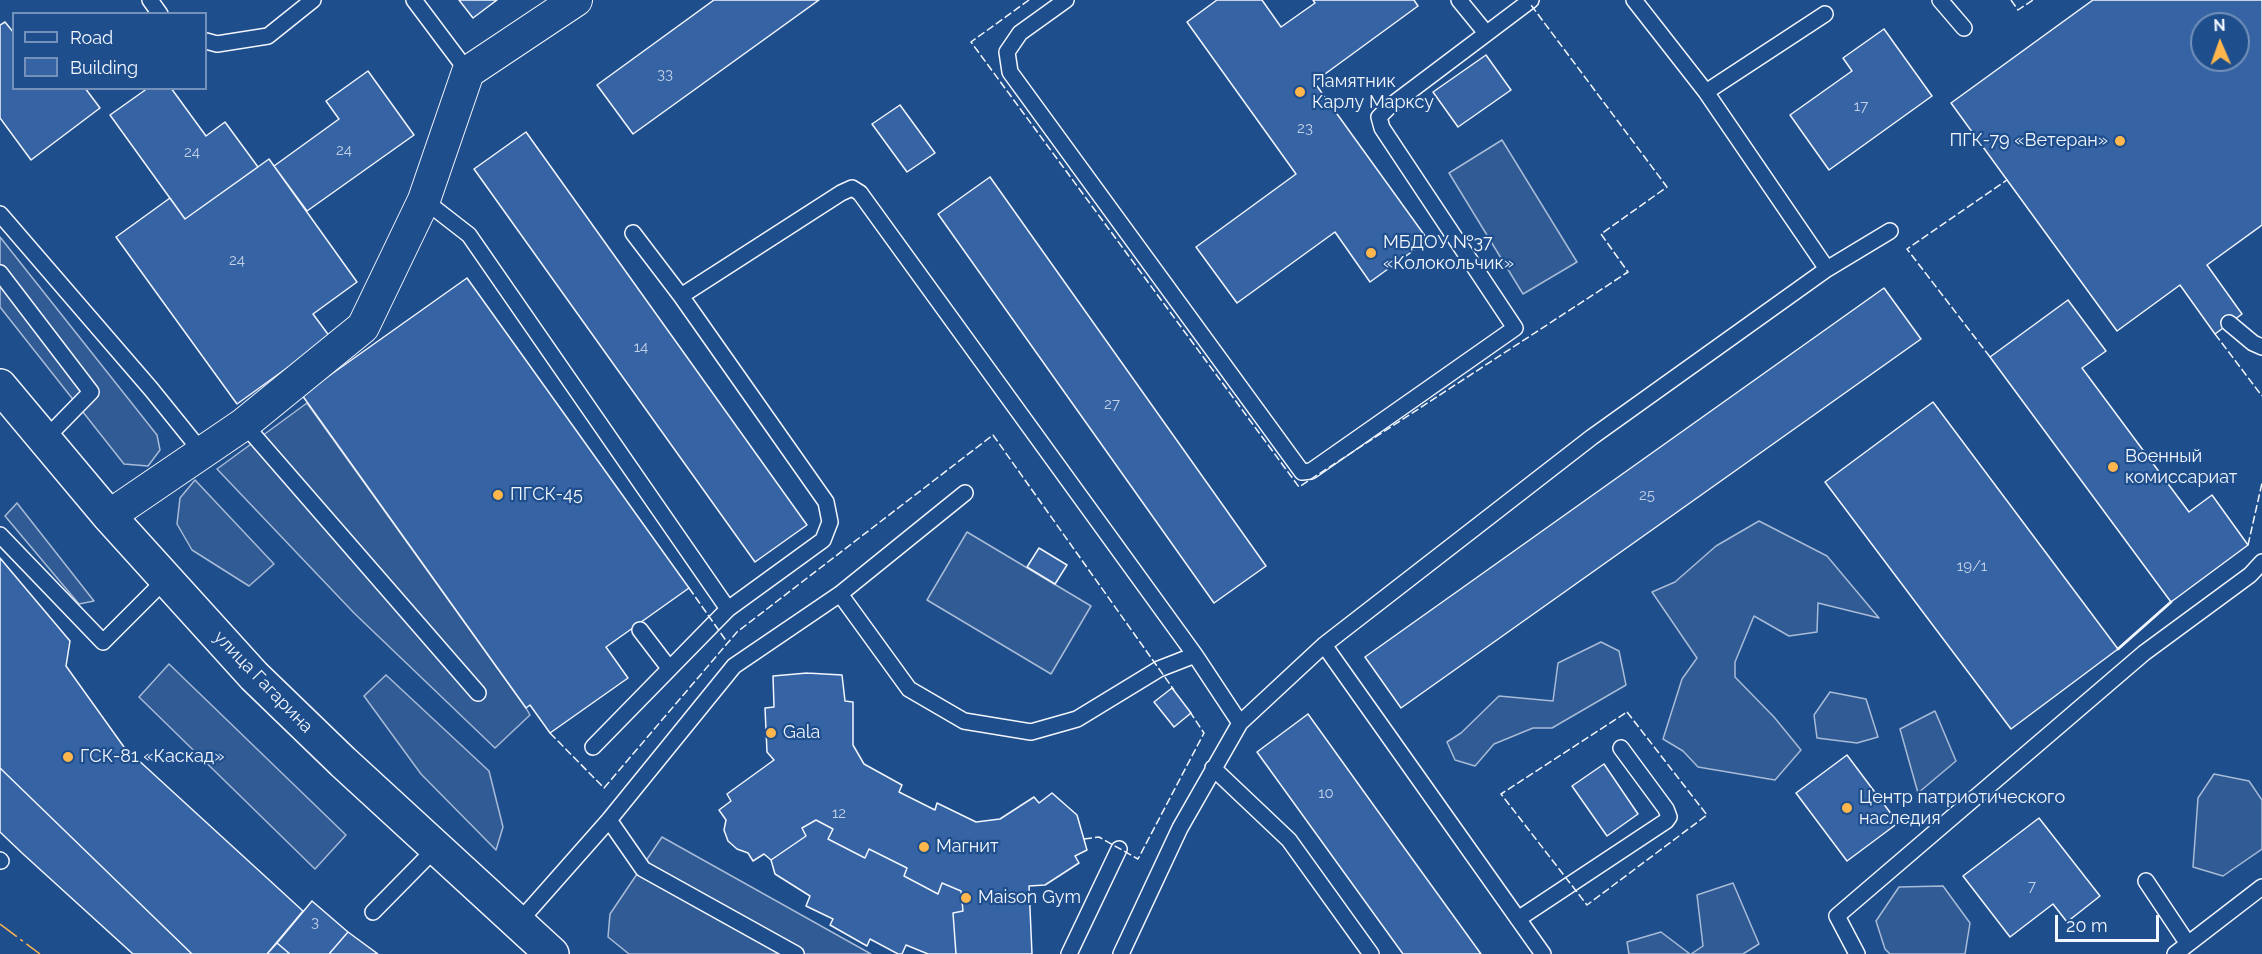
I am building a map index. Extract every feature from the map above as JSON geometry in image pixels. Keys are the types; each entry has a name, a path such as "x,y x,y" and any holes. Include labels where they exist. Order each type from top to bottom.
{"main road":[{"name":"улица Гагарина","path":"0,386 109,516 254,676 552,954"}],"street":[{"path":"109,516 201,451 244,424 363,327 424,200 468,72 576,0"}],"lane":[{"path":"207,41 217,44 268,36 313,0"},
{"path":"414,0 468,72"},
{"path":"1066,0 1020,33 1007,52 1010,72 1302,472 1311,471 1515,328 1382,128 1379,117 1531,0"},
{"path":"1459,0 1486,33"},
{"path":"1940,0 1964,28"},
{"path":"1636,1 1706,92 1827,269"},
{"path":"1706,92 1825,14"},
{"path":"681,296 841,193 852,188 860,193 1195,655 1240,723"},
{"path":"424,200 469,235 728,609"},
{"path":"0,214 151,389 201,451"},
{"path":"1120,954 1180,828 1240,723 1324,645 1592,437 1827,269 1890,231"},
{"path":"593,747 728,609 823,540 830,522 826,502 681,296 633,233"},
{"path":"0,273 91,392 45,439"},
{"path":"2229,323 2253,343 2262,347"},
{"path":"244,424 478,693"},
{"path":"518,923 609,820 734,666 840,594 965,493"},
{"path":"0,535 103,642 166,579"},
{"path":"1857,954 1837,916 2144,653 2250,574 2262,562"},
{"path":"840,594 909,689 964,722 1031,732 1077,719 1159,669 1195,655"},
{"path":"640,630 669,668"},
{"path":"1324,645 1543,954"},
{"path":"1518,919 1669,817 1666,809 1621,747"},
{"path":"1213,768 1289,840 1371,954"},
{"path":"609,820 643,869 796,954"},
{"path":"373,912 436,848"},
{"path":"1069,954 1119,849"},
{"path":"2146,881 2188,944"},
{"path":"2175,954 2262,887"}],"shaded area":[{"path":"1502,140 1577,262 1523,294 1449,173"},
{"path":"0,237 157,435 160,450 148,466 124,464 0,307"},
{"path":"307,403 530,715 495,748 354,613 217,469"},
{"path":"195,480 274,564 249,586 192,550 177,524 180,498"},
{"path":"17,503 94,601 79,604 5,516"},
{"path":"1759,521 1827,556 1879,618 1818,603 1817,632 1789,636 1754,616 1735,662 1735,677 1774,717 1801,750 1775,780 1698,767 1683,751 1663,739 1682,679 1697,658 1652,592 1675,582 1716,546"},
{"path":"967,532 1091,606 1051,674 927,600"},
{"path":"1601,642 1619,651 1626,685 1552,728 1533,728 1494,744 1475,766 1455,760 1447,742 1461,733 1499,696 1553,701 1558,663"},
{"path":"169,664 346,835 315,869 139,697"},
{"path":"386,675 489,771 503,827 496,850 421,774 364,696"},
{"path":"1830,692 1866,699 1878,737 1857,743 1817,738 1814,715"},
{"path":"1935,711 1956,761 1918,793 1900,729"},
{"path":"2214,774 2249,781 2262,800 2262,849 2223,876 2193,867 2198,798"},
{"path":"662,837 871,954 629,954 608,937 610,914"},
{"path":"1733,883 1759,944 1743,954 1691,954 1703,946 1697,895"},
{"path":"1943,886 1970,923 1965,954 1890,954 1885,949 1876,921 1899,887"},
{"path":"1661,932 1690,954 1629,954 1627,942"}],"building":[{"path":"459,0 497,0 473,18"},
{"path":"714,0 819,0 633,134 597,85"},
{"path":"1217,0 1262,0 1281,27 1315,3 1313,0 1414,0 1418,6 1314,82 1428,240 1370,282 1335,232 1237,303 1196,247 1296,174 1187,22"},
{"name":"ПГК-79 «Ветеран»","path":"2093,0 2262,0 2262,225 2207,265 2242,314 2215,334 2180,285 2117,331 1951,103"},
{"path":"5,22 12,31 12,90 86,90 100,108 31,160 0,118 0,25"},
{"path":"1884,29 1932,96 1829,170 1790,115 1852,71 1843,58"},
{"path":"1486,55 1511,90 1458,127 1433,92"},
{"path":"368,71 414,135 307,211 274,166 339,119 326,101"},
{"path":"145,90 172,90 206,136 225,122 258,167 185,219 110,115"},
{"path":"900,105 935,153 907,172 872,124"},
{"path":"526,132 807,525 755,562 474,169"},
{"path":"269,159 357,282 313,314 330,337 237,404 116,237 170,198 185,219"},
{"path":"990,177 1266,566 1214,603 938,214"},
{"name":"ПГСК-45","path":"467,278 689,588 606,647 628,678 550,733 530,705 526,708 302,395"},
{"path":"1884,288 1921,339 1401,708 1365,657"},
{"name":"Военный комиссариат","path":"2068,300 2106,351 2082,368 2189,512 2212,495 2248,545 2171,602 1990,357"},
{"path":"1933,402 2118,649 2011,729 1825,482"},
{"path":"1039,548 1067,565 1055,584 1027,567"},
{"name":"ГСК-81 «Каскад»","path":"0,558 70,641 66,666 124,747 303,911 267,954 192,954 0,768"},
{"path":"807,673 842,675 845,701 853,702 853,745 864,764 902,785 899,792 935,810 937,803 976,822 1000,819 1034,797 1039,803 1052,793 1077,815 1087,850 1075,856 1079,863 1045,885 1029,886 1032,954 956,954 953,913 963,911 961,891 942,883 938,894 904,876 907,868 869,849 865,858 828,839 833,829 816,820 802,828 806,836 771,860 764,854 753,861 748,853 737,849 728,841 724,830 726,820 719,810 731,801 727,794 774,760 767,752 765,708 774,707 773,676"},
{"path":"1172,688 1191,713 1174,727 1154,702"},
{"path":"1308,714 1481,954 1403,954 1257,752"},
{"name":"Центр патриотического наследия","path":"1847,755 1898,823 1847,861 1796,793"},
{"path":"1604,764 1638,814 1607,836 1572,786"},
{"path":"0,768 192,954 133,954 0,832"},
{"path":"2039,818 2100,896 2067,922 2053,904 2010,937 1963,876"},
{"path":"816,820 833,829 828,839 865,858 869,849 907,868 904,876 938,894 942,883 961,891 963,911 953,913 956,954 928,954 906,945 902,954 898,954 870,939 867,946 830,925 833,919 806,906 810,896 775,874 771,860 806,836 802,828"},
{"path":"312,901 348,932 329,954 290,954 277,943"},
{"path":"348,932 378,954 329,954"},
{"path":"277,943 290,954 267,954"}],"fence":[{"path":"1029,0 971,42 1299,487 1628,272 1601,234 1667,187 1531,5"},
{"path":"2011,0 2018,10 2033,0"},
{"path":"1990,357 1907,249 2007,180"},
{"path":"2215,334 2262,396"},
{"path":"550,733 604,788 737,632 993,435 1174,690"},
{"path":"2248,545 2262,483"},
{"path":"689,588 727,642"},
{"path":"1084,839 1099,837 1138,859 1204,733 1190,712"},
{"path":"1627,712 1707,815 1587,905 1501,794 1627,712"}],"wall":[{"path":"2118,649 2171,602"}],"power":[{"path":"0,924 40,954"}],"place":[{"name":"Памятник Карлу Марксу","path":"1300,92"},
{"name":"ПГК-79 «Ветеран»","path":"2120,141"},
{"name":"МБДОУ №37 «Колокольчик»","path":"1371,253"},
{"name":"Военный комиссариат","path":"2113,467"},
{"name":"ПГСК-45","path":"498,495"},
{"name":"Gala","path":"771,733"},
{"name":"ГСК-81 «Каскад»","path":"68,757"},
{"name":"Центр патриотического наследия","path":"1847,808"},
{"name":"Магнит","path":"924,847"},
{"name":"Maison Gym","path":"966,898"}]}
